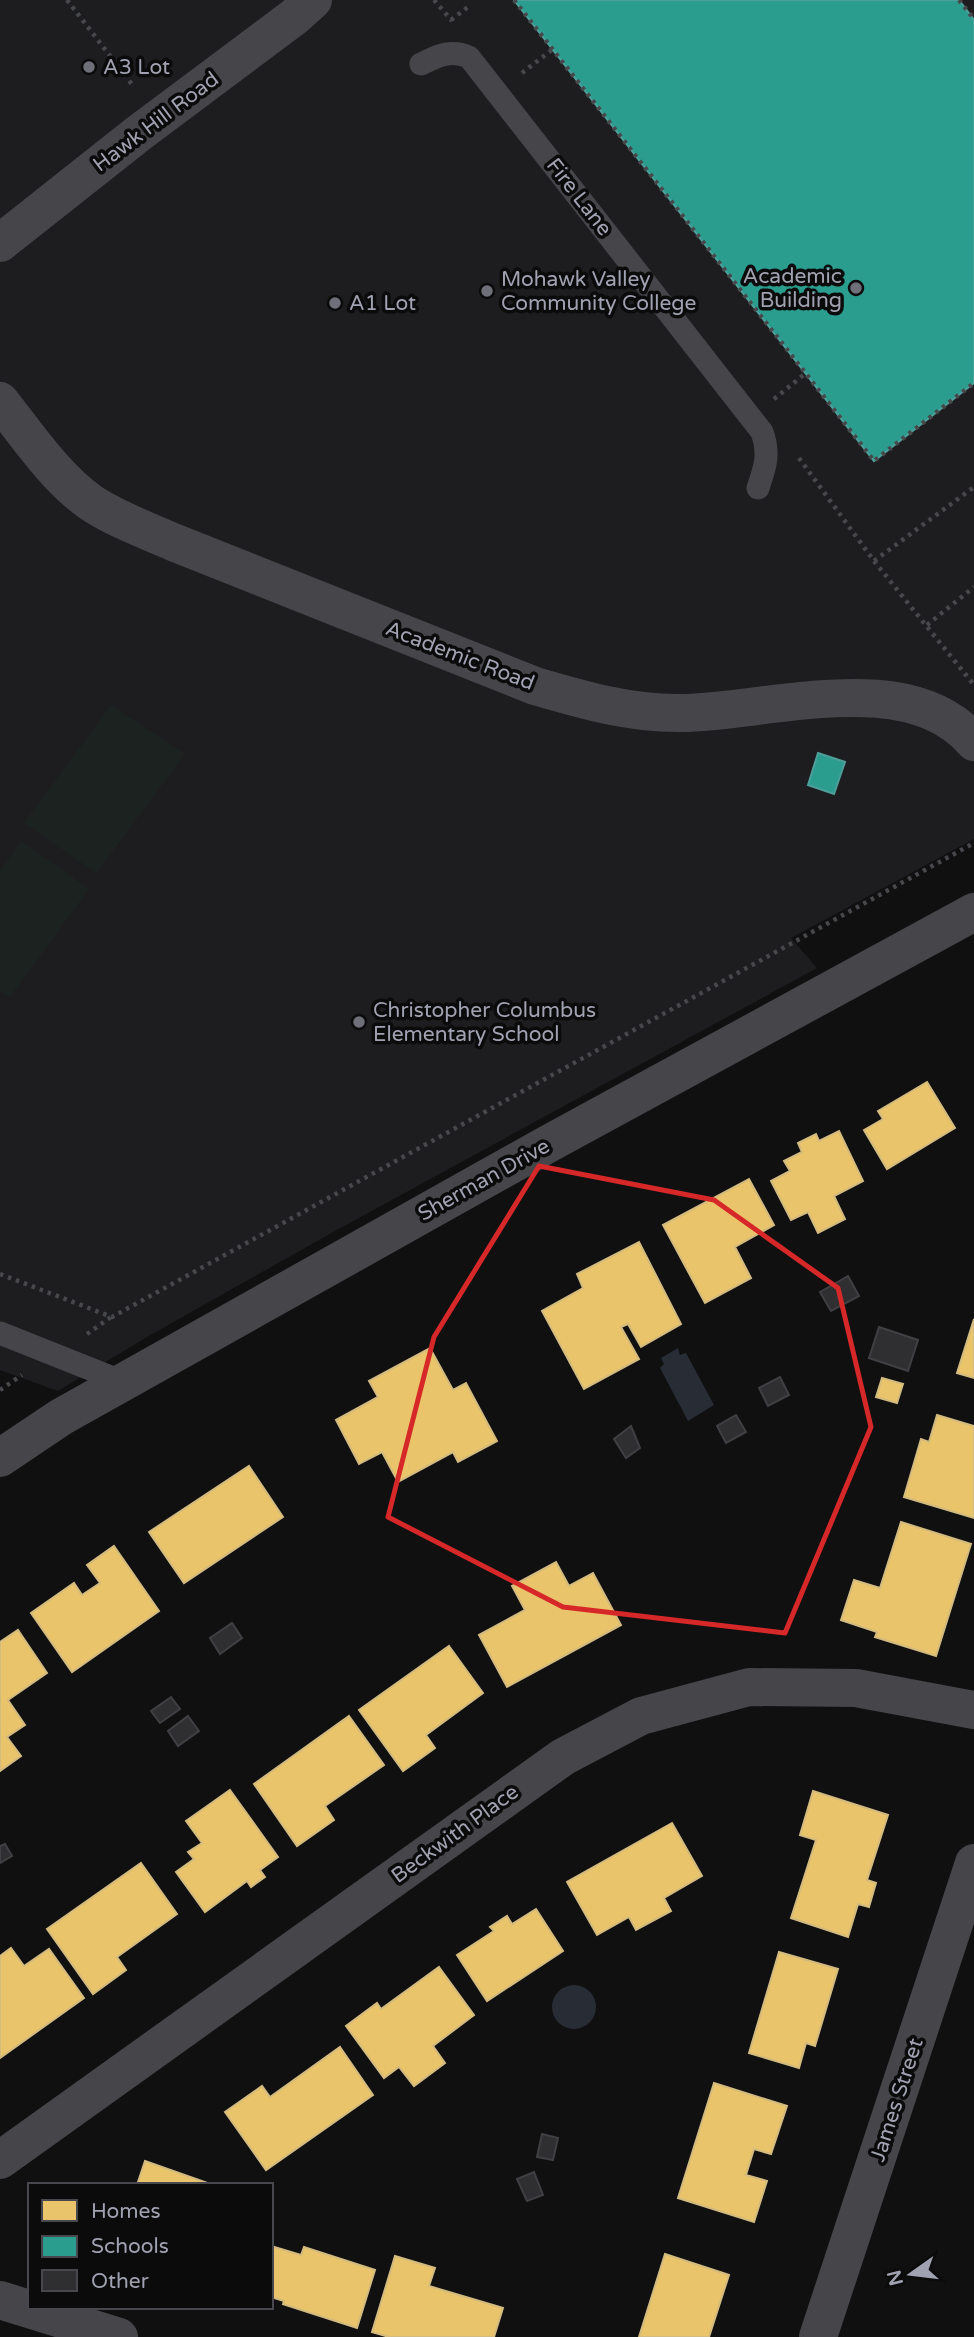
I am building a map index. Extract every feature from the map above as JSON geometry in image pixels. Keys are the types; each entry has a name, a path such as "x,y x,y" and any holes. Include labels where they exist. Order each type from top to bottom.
{"street":[{"name":"Hawk Hill Road","path":"0,243 313,0"},
{"name":"Academic Road","path":"0,401 64,479 90,502 119,518 535,686 592,703 652,713 684,713 859,697 893,699 930,710 952,722 974,742"},
{"name":"Sherman Drive","path":"0,1458 61,1417 123,1382 543,1147 974,912"},
{"name":"Beckwith Place","path":"0,2160 567,1754 641,1716 749,1687 856,1688 974,1710"},
{"name":"James Street","path":"818,2337 974,1863"},
{"path":"0,2300 28,2309"},
{"path":"29,2309 118,2337"}],"lane":[{"name":"Fire Lane","path":"421,64 445,53 458,52 469,57 762,432 767,457 758,488"},
{"path":"0,1333 123,1382"}],"path":[{"path":"67,0 131,84"},
{"path":"514,0 874,461 974,383"},
{"path":"959,0 972,13 974,19"},
{"path":"451,20 468,7"},
{"path":"514,79 553,49"},
{"path":"774,399 806,373"},
{"path":"874,561 974,685"},
{"path":"927,625 974,587"},
{"path":"84,1336 112,1317 974,843"},
{"path":"0,1274 112,1317"},
{"path":"0,1390 31,1369"}],"highlighted area":[{"path":"539,1166 714,1200 838,1288 871,1427 785,1633 563,1607 388,1517 434,1337"}],"shaded area":[{"name":"Mohawk Valley Community College","path":"0,0 974,0 974,839 791,938 817,968 335,1231 147,1337 58,1391 0,1370"},
{"path":"111,705 185,754 96,873 24,823"},
{"path":"21,841 89,889 10,997 0,991 0,871"},
{"path":"678,1348 680,1355 686,1353 714,1405 688,1421 660,1368 664,1364 661,1358"},
{"path":"574,1985 583,1986 590,1991 595,1998 595,2016 590,2023 583,2028 574,2029 565,2028 558,2023 553,2016 552,2007 553,1998 558,1991 565,1986"}],"building: Homes":[{"path":"927,1082 955,1128 887,1169 864,1130 883,1119 878,1111"},
{"path":"839,1131 863,1181 834,1196 845,1219 818,1233 808,1212 791,1220 771,1181 790,1171 784,1161 802,1152 798,1143 816,1134 819,1141"},
{"path":"749,1179 774,1225 735,1247 751,1278 705,1303 663,1225"},
{"path":"639,1242 681,1324 641,1347 628,1324 621,1327 639,1359 584,1389 542,1311 583,1288 577,1274"},
{"path":"974,1319 974,1378 957,1373"},
{"path":"430,1348 453,1390 466,1383 497,1441 458,1462 453,1452 398,1482 382,1452 359,1464 336,1420 378,1397 369,1381"},
{"path":"882,1378 903,1384 897,1403 876,1397"},
{"path":"937,1415 974,1426 974,1518 904,1497 921,1439 929,1442"},
{"path":"249,1466 283,1517 184,1583 149,1532"},
{"path":"901,1522 971,1544 936,1656 875,1637 877,1632 841,1620 854,1580 880,1588"},
{"path":"114,1546 159,1611 72,1672 31,1613 74,1583 82,1595 100,1583 87,1565"},
{"path":"556,1562 569,1586 593,1573 621,1625 507,1687 479,1635 525,1610 512,1586"},
{"path":"18,1630 47,1673 8,1700 25,1725 7,1737 21,1756 0,1771 0,1642"},
{"path":"449,1646 483,1693 426,1735 435,1748 403,1771 359,1710"},
{"path":"349,1716 384,1765 325,1806 334,1820 297,1846 254,1784"},
{"path":"230,1790 278,1857 260,1870 265,1877 251,1887 247,1881 205,1912 176,1872 194,1859 188,1852 202,1843 186,1821"},
{"path":"813,1791 888,1815 867,1880 876,1883 869,1907 858,1904 848,1937 791,1918 816,1840 800,1835"},
{"path":"672,1823 702,1876 664,1898 671,1911 636,1930 629,1917 597,1935 567,1882"},
{"path":"141,1863 177,1914 117,1957 126,1970 93,1994 47,1929"},
{"path":"536,1909 563,1951 487,2001 457,1955 494,1931 490,1927 507,1916 512,1924"},
{"path":"11,1948 24,1966 49,1949 84,1998 0,2058 0,1956"},
{"path":"779,1952 838,1969 815,2046 806,2043 799,2068 749,2053"},
{"path":"439,1967 474,2015 433,2046 445,2063 414,2086 399,2067 384,2078 346,2026 377,2003 381,2009"},
{"path":"340,2047 373,2095 266,2170 225,2112 262,2086 270,2097"},
{"path":"714,2083 787,2106 771,2154 754,2149 746,2175 767,2181 754,2222 678,2198"},
{"path":"145,2161 207,2183 138,2183"},
{"path":"273,2247 301,2255 304,2247 375,2270 357,2328 283,2304 284,2301 273,2298"},
{"path":"665,2254 729,2275 709,2337 639,2337"},
{"path":"395,2256 435,2268 429,2286 503,2308 494,2337 389,2337 372,2332"}],"building: Schools":[{"name":"Academic Building","path":"514,0 959,0 974,20 974,383 874,461"},
{"path":"818,753 845,762 834,794 808,785"}],"building: Other":[{"path":"848,1276 859,1296 831,1311 820,1292"},
{"path":"879,1327 918,1340 908,1371 869,1358"},
{"path":"780,1377 789,1395 768,1406 759,1388"},
{"path":"736,1415 746,1432 726,1443 717,1426"},
{"path":"631,1426 640,1448 626,1458 614,1439"},
{"path":"232,1623 242,1638 220,1654 210,1638"},
{"path":"171,1697 180,1709 160,1723 151,1711"},
{"path":"188,1716 199,1731 178,1746 168,1731"},
{"path":"5,1844 12,1856 0,1863 0,1846"},
{"path":"542,2134 558,2138 553,2160 537,2157"},
{"path":"534,2172 543,2195 527,2201 517,2179"}],"place":[{"name":"A3 Lot","path":"89,67"},
{"name":"Academic Building","path":"856,288"},
{"name":"Mohawk Valley Community College","path":"487,291"},
{"name":"A1 Lot","path":"335,303"},
{"name":"Christopher Columbus Elementary School","path":"359,1022"}]}
